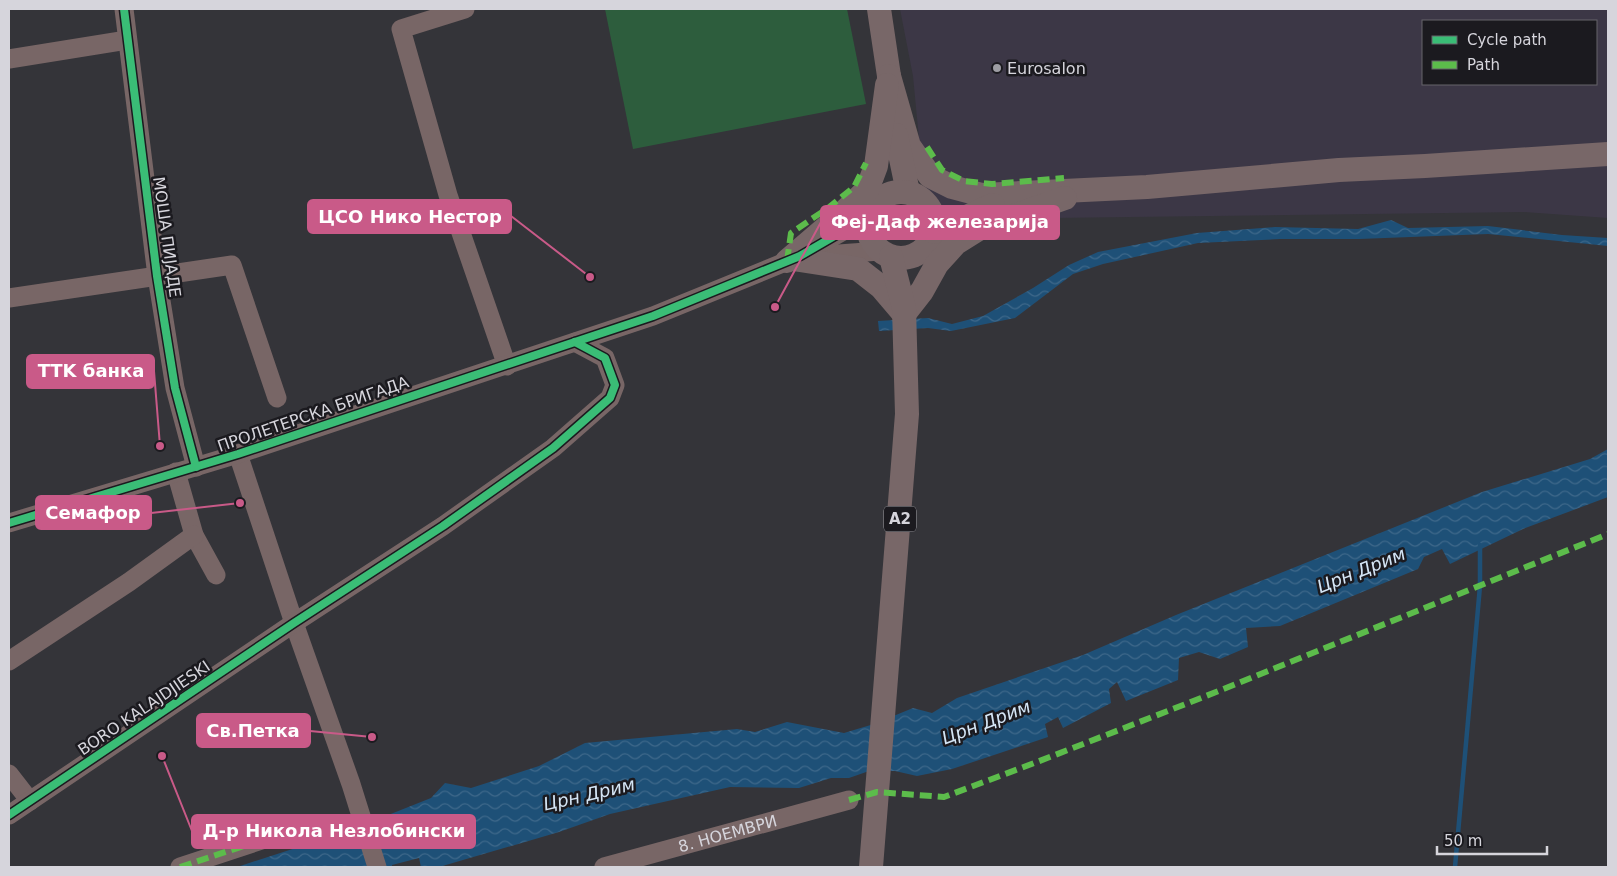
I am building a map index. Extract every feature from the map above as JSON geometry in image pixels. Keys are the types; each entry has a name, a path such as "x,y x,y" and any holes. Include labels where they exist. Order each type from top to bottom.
{"main road":[{"name":"A2","path":"878,9 889,76 890,109 883,196"},
{"path":"889,76 909,146 930,176 952,187 982,195 1147,187 1339,170 1608,154"},
{"path":"793,259 867,190 878,157 889,76"},
{"name":"A2","path":"890,109 915,195 930,208 934,221 904,313"},
{"path":"869,216 874,204 883,196 895,192 993,205 1088,190"},
{"path":"793,259 858,269 881,287 904,313 922,291 937,264 956,243 980,228 1088,190"},
{"path":"886,254 903,258 914,256 928,241 993,205"},
{"name":"A2","path":"869,216 868,229 872,241 886,254 904,313 907,414 872,867"}],"street":[{"name":"МОША ПИЈАДЕ","path":"124,9 157,276 176,388 196,467"},
{"path":"465,9 401,29 448,195 507,366"},
{"path":"9,59 128,40"},
{"path":"793,259 869,216"},
{"path":"793,259 886,254"},
{"name":"ПРОЛЕТЕРСКА БРИГАДА","path":"9,523 238,454 420,392 507,366 625,324 653,316 793,259"},
{"path":"9,298 232,265 277,398"},
{"path":"575,342 605,358 625,324"},
{"name":"BORO KALAJDJIESKI","path":"9,815 294,623 443,526 553,448 610,398 615,385 605,358"},
{"path":"238,454 377,867"},
{"path":"176,472 194,535 216,575"},
{"path":"9,661 129,582 194,535"},
{"path":"9,774 30,801"},
{"name":"8. НОЕМВРИ","path":"604,867 849,800"},
{"path":"180,867 277,835"}],"shaded area":[{"path":"900,9 1608,9 1608,218 1523,212 1050,218 927,222 913,76"}],"green space":[{"path":"605,9 847,9 866,104 633,149"}],"water":[{"path":"1391,220 1408,228 1488,226 1562,235 1608,238 1608,246 1488,234 1198,243 1103,264 1073,274 1015,318 951,331 928,328 879,331 878,321 928,318 952,324 983,316 1069,265 1098,252 1197,233 1275,227 1358,229"},
{"name":"Црн Дрим","path":"1608,449 1608,497 1523,529 1450,564 1442,549 1424,557 1418,569 1280,626 1246,628 1248,647 1220,659 1199,652 1179,658 1178,680 1126,701 1117,682 1109,689 1111,703 1063,728 1058,717 1045,724 1048,737 952,769 917,776 895,771 869,771 849,778 831,778 799,788 730,787 610,814 559,832 439,867 421,867 419,858 392,865 392,867 237,867 348,831 431,798 445,783 471,788 539,766 585,743 737,729 755,732 787,722 844,733 874,724 913,708 932,713 957,698 1083,655 1176,615 1482,492 1590,459"}],"waterway":[{"path":"1455,867 1480,586 1480,545"}],"marked path":[{"path":"927,147 942,170 964,181 992,184 1064,178"},
{"path":"787,261 791,233 828,208 854,187 866,163"},
{"path":"849,800 877,792 944,797 1201,698 1608,534"},
{"path":"180,867 277,835"}],"cycle path":[{"path":"124,9 157,276 175,388 196,467"},
{"path":"9,523 238,454 653,316 800,256 869,216"},
{"path":"9,815 294,623 443,526 553,448 610,398 615,385 605,358 575,342"}],"place":[{"name":"Eurosalon","path":"997,68"},
{"name":"ЦСО Нико Нестор","path":"590,277"},
{"name":"Феј-Даф железарија","path":"775,307"},
{"name":"TTK банка","path":"160,446"},
{"name":"Семафор","path":"240,503"},
{"name":"Св.Петка","path":"372,737"},
{"name":"Д-р Никола Незлобински","path":"162,756"}]}
